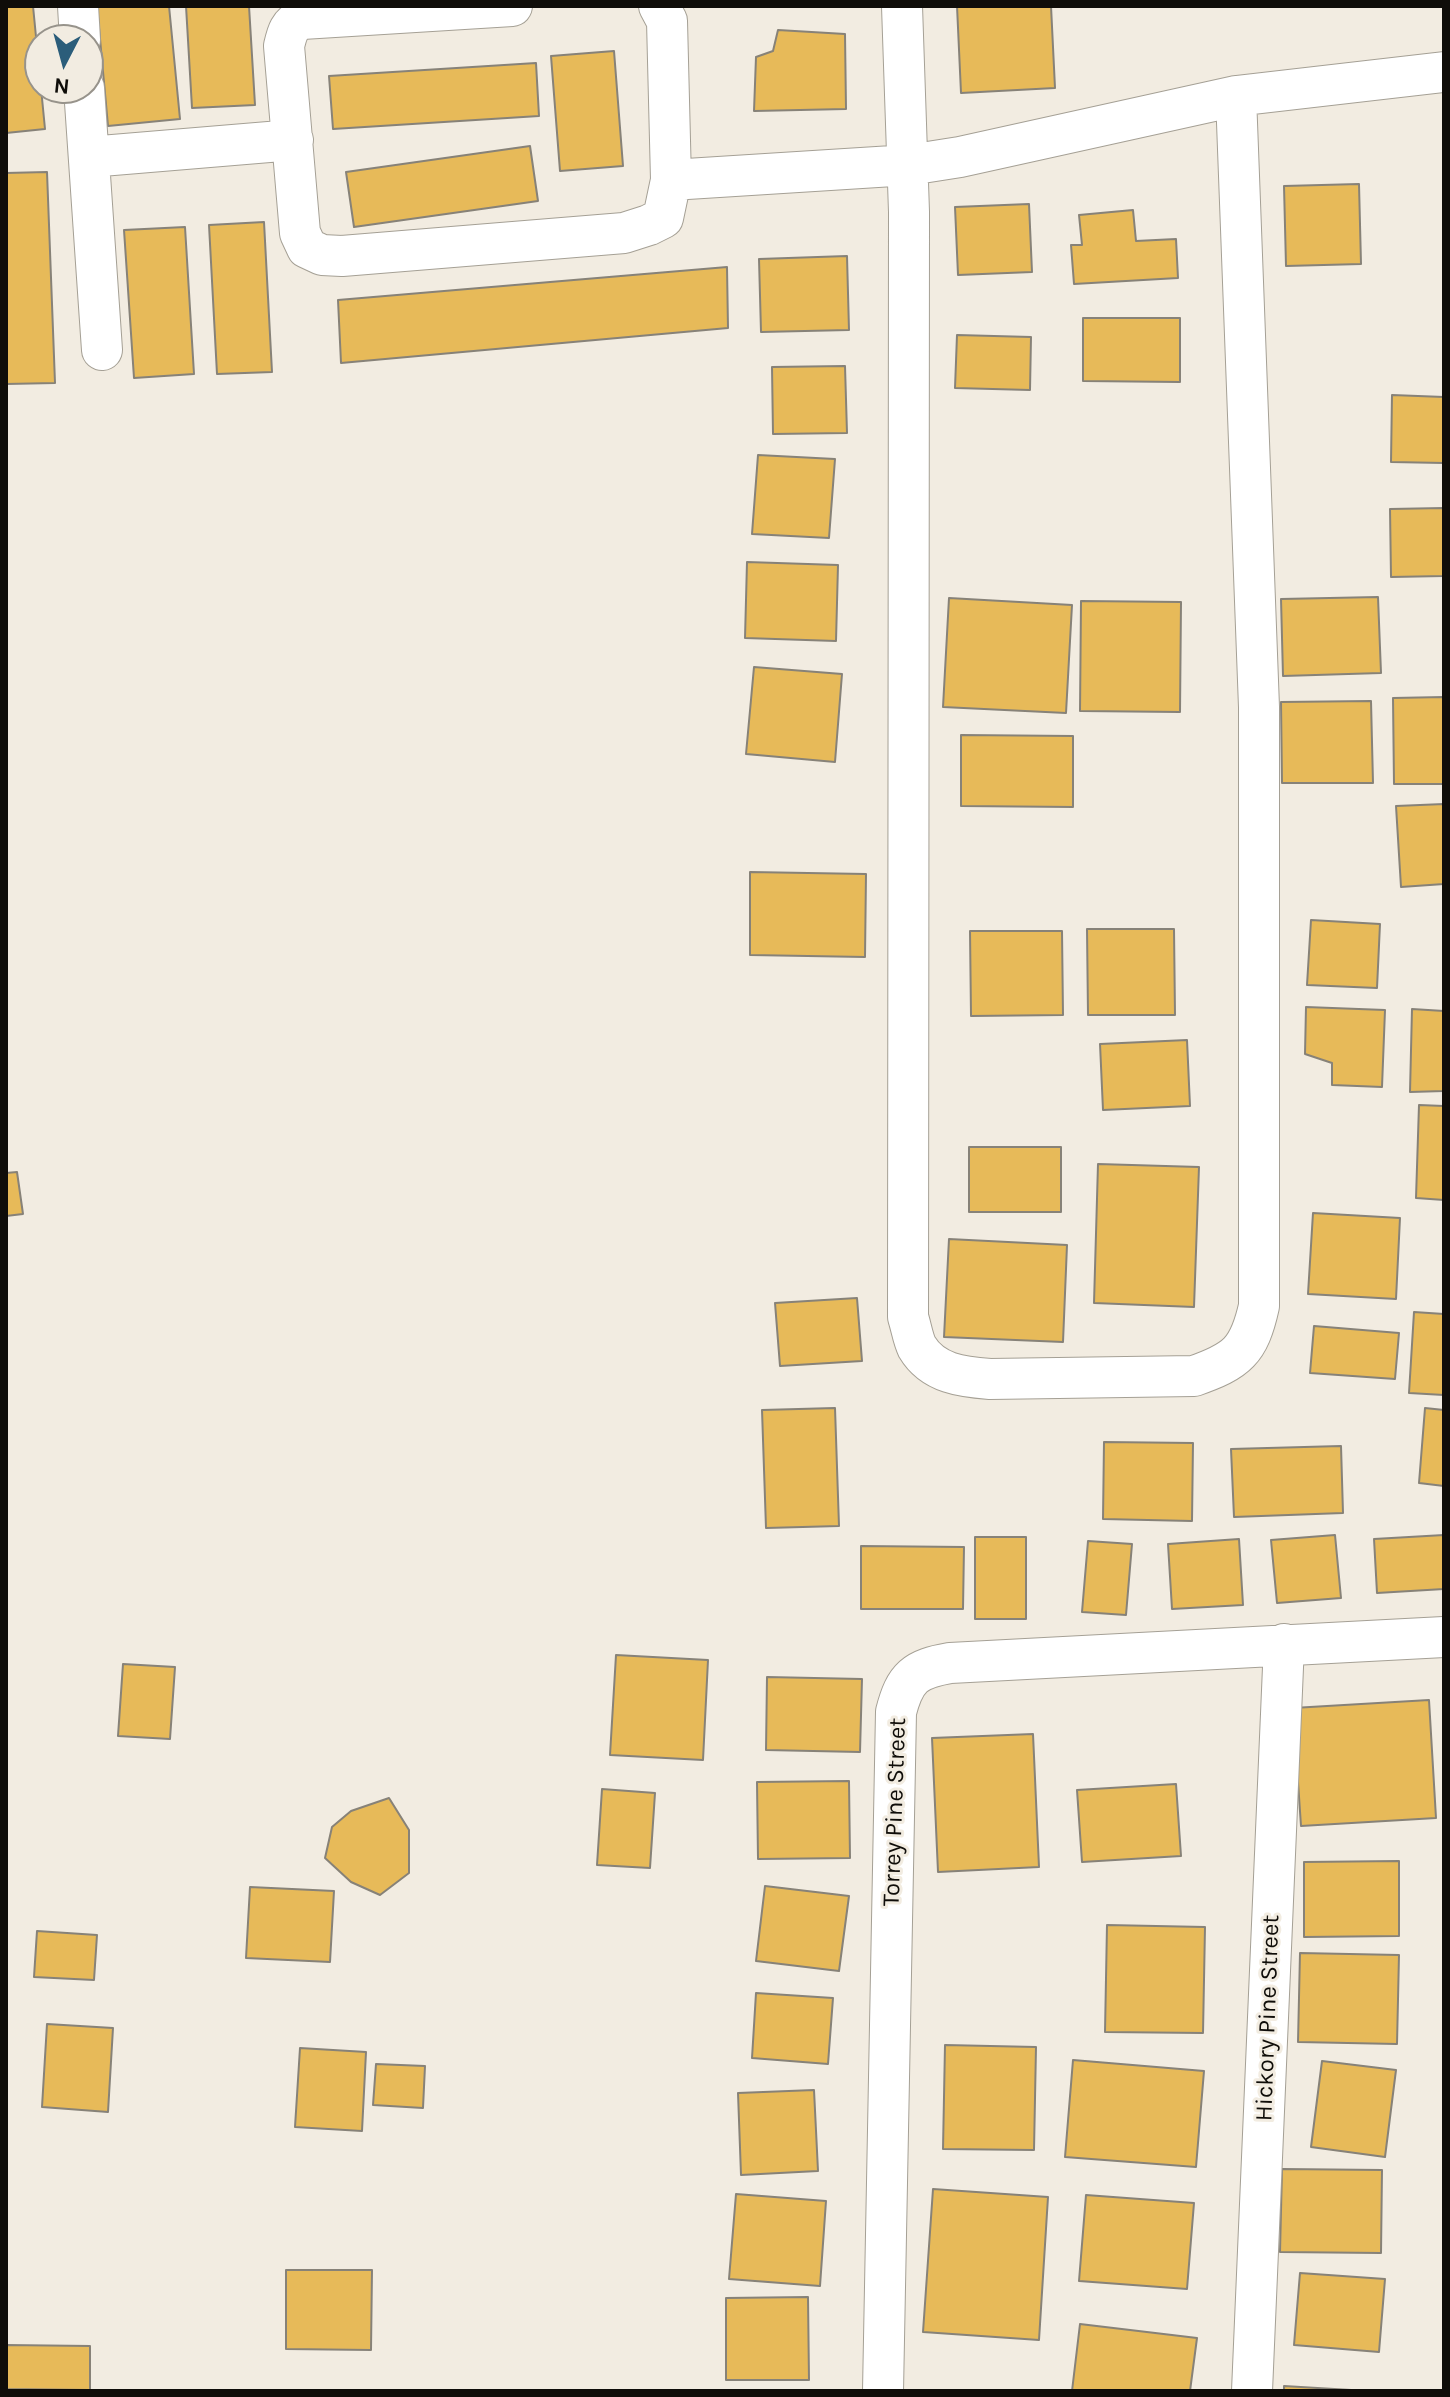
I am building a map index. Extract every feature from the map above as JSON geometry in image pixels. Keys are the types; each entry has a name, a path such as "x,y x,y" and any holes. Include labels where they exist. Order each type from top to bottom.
{"street":[{"path":"512,6 293,22 287,31 284,46 300,233 307,248 322,255 342,256 624,233 663,218 671,180 667,21 659,6"},
{"path":"902,6 909,165 908,1317 917,1347 938,1369 960,1376 990,1379 1194,1376 1224,1365 1241,1352 1253,1334 1259,1306 1259,707 1236,96"},
{"path":"671,180 909,165 960,157 1236,96 1444,72"},
{"path":"85,104 102,350"},
{"path":"89,157 293,140"},
{"name":"Torrey Pine Street","path":"883,2391 896,1712 901,1693 911,1677 927,1667 950,1663 1444,1637"},
{"name":"Hickory Pine Street","path":"1252,2391 1284,1644"}],"building":[{"path":"6,6 33,6 35,24 24,24 24,104 43,104 45,129 6,133"},
{"path":"97,6 169,6 180,119 108,126 104,24 99,24"},
{"path":"186,6 249,6 255,105 192,108"},
{"path":"957,6 1051,6 1055,88 961,93"},
{"path":"778,30 845,34 846,109 754,111 756,57 773,51"},
{"path":"614,51 623,166 560,171 551,56"},
{"path":"536,63 539,116 333,129 329,76"},
{"path":"530,146 538,201 354,227 346,172"},
{"path":"47,172 55,383 6,384 6,173"},
{"path":"1359,184 1361,264 1286,266 1284,186"},
{"path":"1029,204 1032,272 958,275 955,207"},
{"path":"1133,210 1136,241 1176,239 1178,278 1074,284 1071,245 1082,245 1079,215"},
{"path":"264,222 272,372 217,374 209,225"},
{"path":"185,227 194,374 134,378 124,230"},
{"path":"847,256 849,330 761,332 759,259"},
{"path":"727,267 728,328 341,363 338,300"},
{"path":"1083,318 1180,318 1180,382 1083,381"},
{"path":"957,335 1031,337 1030,390 955,388"},
{"path":"845,366 847,433 773,434 772,367"},
{"path":"1392,395 1444,397 1444,463 1391,462"},
{"path":"758,455 835,459 829,538 752,534"},
{"path":"1444,508 1444,576 1391,577 1390,509"},
{"path":"747,562 838,565 836,641 745,638"},
{"path":"1378,597 1381,673 1283,676 1281,599"},
{"path":"949,598 1072,605 1066,713 943,707"},
{"path":"1081,601 1181,602 1180,712 1080,711"},
{"path":"754,667 842,674 835,762 746,754"},
{"path":"1444,697 1444,784 1394,784 1393,698"},
{"path":"1371,701 1373,783 1282,783 1281,702"},
{"path":"961,735 1073,736 1073,807 961,806"},
{"path":"1444,804 1444,884 1401,887 1396,806"},
{"path":"750,872 866,874 865,957 750,955"},
{"path":"1311,920 1380,924 1377,988 1307,985"},
{"path":"1087,929 1174,929 1175,1015 1088,1015"},
{"path":"970,931 1062,931 1063,1015 971,1016"},
{"path":"1306,1007 1385,1010 1382,1087 1332,1085 1332,1063 1305,1054"},
{"path":"1412,1009 1444,1011 1444,1091 1410,1092"},
{"path":"1187,1040 1190,1106 1103,1110 1100,1044"},
{"path":"1419,1105 1444,1106 1444,1200 1416,1198"},
{"path":"969,1147 1061,1147 1061,1212 969,1212"},
{"path":"1098,1164 1199,1167 1194,1307 1094,1303"},
{"path":"17,1172 23,1214 6,1216 6,1173"},
{"path":"1313,1213 1400,1218 1396,1299 1308,1294"},
{"path":"949,1239 1067,1245 1063,1342 944,1337"},
{"path":"857,1298 862,1361 780,1366 775,1303"},
{"path":"1414,1312 1444,1314 1444,1395 1409,1393"},
{"path":"1314,1326 1399,1333 1395,1379 1310,1373"},
{"path":"835,1408 839,1526 766,1528 762,1410"},
{"path":"1425,1408 1444,1410 1444,1486 1419,1483"},
{"path":"1104,1442 1193,1443 1192,1521 1103,1519"},
{"path":"1341,1446 1343,1513 1234,1517 1231,1449"},
{"path":"1335,1535 1341,1598 1277,1603 1271,1540"},
{"path":"1444,1535 1444,1589 1377,1593 1374,1539"},
{"path":"975,1537 1026,1537 1026,1619 975,1619"},
{"path":"1239,1539 1243,1605 1172,1609 1168,1544"},
{"path":"1088,1541 1132,1544 1126,1615 1082,1612"},
{"path":"861,1546 964,1547 963,1609 861,1609"},
{"path":"616,1655 708,1660 703,1760 610,1755"},
{"path":"123,1664 175,1667 170,1739 118,1736"},
{"path":"767,1677 862,1679 860,1752 766,1750"},
{"path":"1429,1700 1436,1818 1301,1826 1293,1708"},
{"path":"1033,1734 1039,1867 938,1872 932,1738"},
{"path":"849,1781 850,1858 758,1859 757,1782"},
{"path":"1176,1784 1181,1856 1082,1862 1077,1790"},
{"path":"602,1789 655,1793 650,1868 597,1865"},
{"path":"389,1798 409,1830 409,1873 380,1895 351,1882 325,1858 332,1827 351,1811"},
{"path":"1399,1861 1399,1936 1304,1937 1304,1862"},
{"path":"765,1886 849,1896 839,1971 756,1961"},
{"path":"250,1887 334,1891 330,1962 246,1958"},
{"path":"1107,1925 1205,1927 1203,2033 1105,2032"},
{"path":"37,1931 97,1935 94,1980 34,1977"},
{"path":"1300,1953 1399,1955 1397,2044 1298,2042"},
{"path":"756,1993 833,1998 828,2064 752,2058"},
{"path":"47,2024 113,2028 108,2112 42,2107"},
{"path":"945,2045 1036,2047 1034,2150 943,2149"},
{"path":"300,2048 366,2052 362,2131 295,2127"},
{"path":"1073,2060 1204,2071 1196,2167 1065,2157"},
{"path":"1322,2061 1396,2070 1385,2157 1311,2147"},
{"path":"376,2064 425,2066 423,2108 373,2105"},
{"path":"814,2090 818,2171 741,2175 738,2093"},
{"path":"1282,2169 1382,2170 1381,2253 1280,2252"},
{"path":"933,2189 1048,2197 1039,2340 923,2332"},
{"path":"736,2194 826,2201 820,2286 729,2279"},
{"path":"1086,2195 1194,2203 1187,2289 1079,2281"},
{"path":"286,2270 372,2270 371,2350 286,2349"},
{"path":"1300,2273 1385,2279 1379,2352 1294,2345"},
{"path":"808,2297 809,2380 726,2380 726,2298"},
{"path":"1080,2324 1197,2338 1190,2391 1072,2391"},
{"path":"6,2345 90,2346 90,2390 6,2389"},
{"path":"1284,2386 1368,2391 1284,2391"}]}
